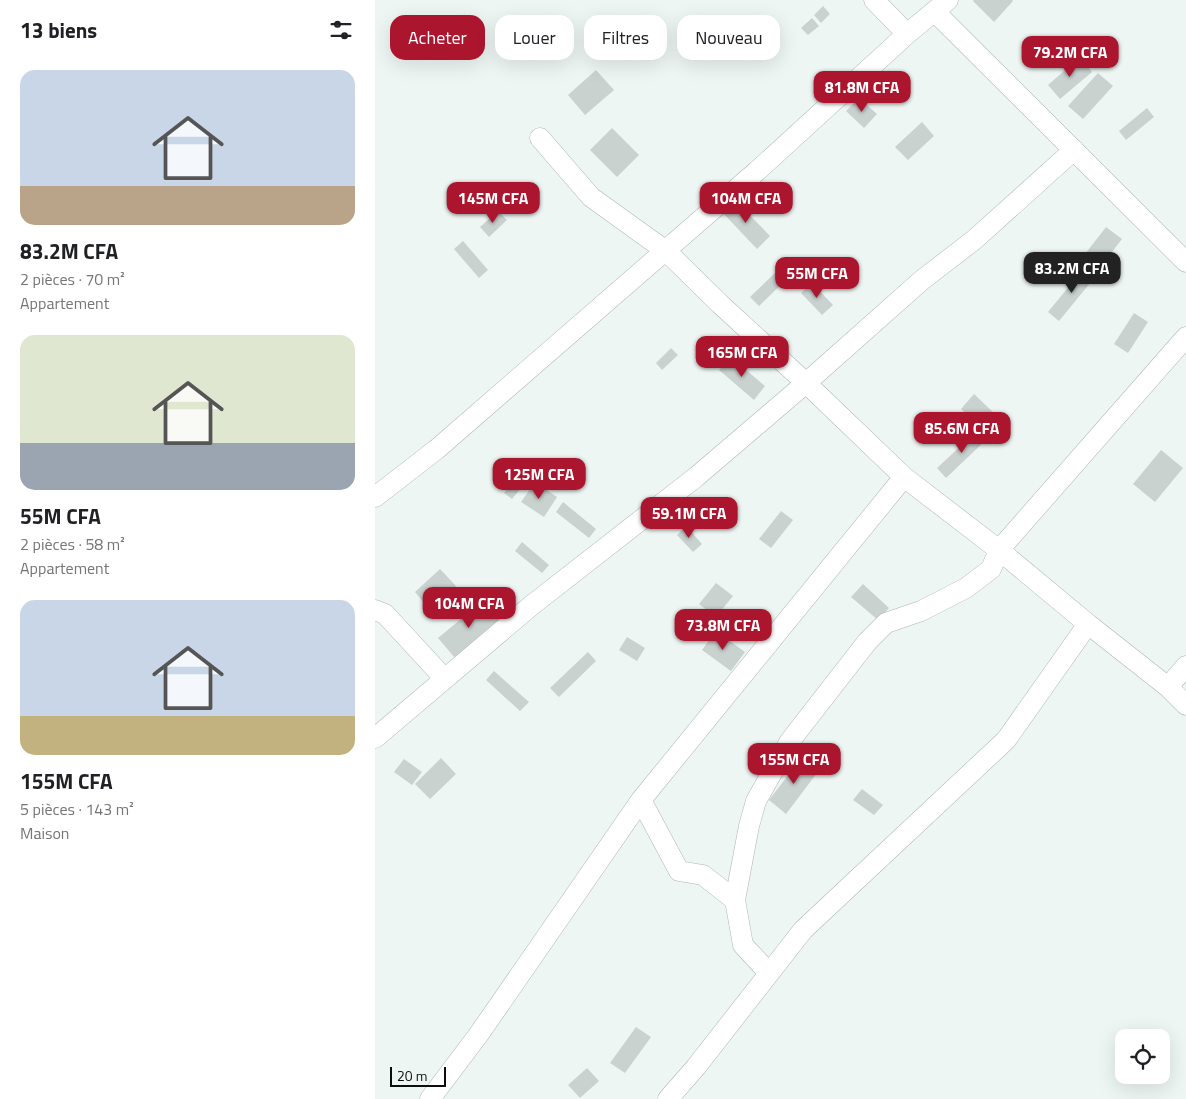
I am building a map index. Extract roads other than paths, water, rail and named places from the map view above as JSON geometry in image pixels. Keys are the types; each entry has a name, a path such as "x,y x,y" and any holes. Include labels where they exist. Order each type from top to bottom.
{"street":[{"path":"875,0 907,34"},
{"path":"375,497 437,449 666,251 757,172 907,34 941,6 1074,150 1186,262"},
{"path":"540,138 591,197 666,251 904,477 999,550 1168,687 1186,705"},
{"path":"375,738 444,678 532,606 696,477 922,280 973,240 1074,150"},
{"path":"769,974 743,945 735,900 749,826 757,800 790,741 867,642 886,623 921,610 966,588 991,570 999,550 1186,337"},
{"path":"430,1099 479,1034 641,800 904,477"},
{"path":"375,610 385,614 444,678"},
{"path":"668,1099 803,930 1006,740 1088,624"},
{"path":"1168,687 1186,666"},
{"path":"641,800 679,871 703,875 735,900"}]}
